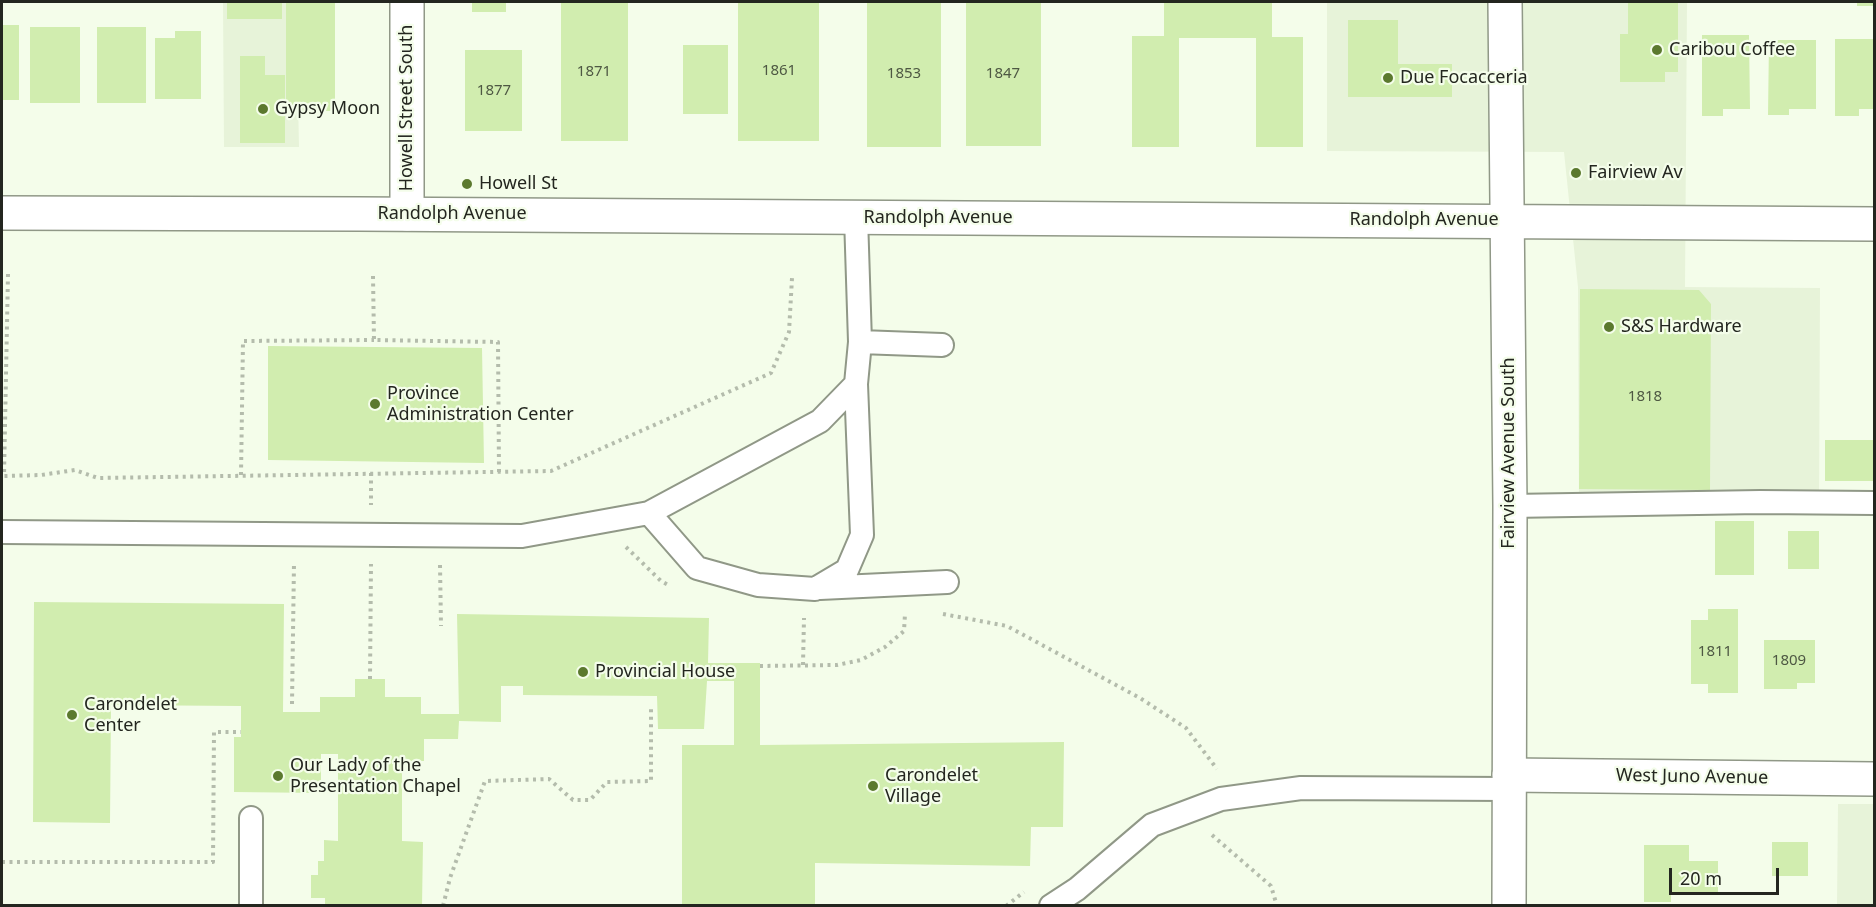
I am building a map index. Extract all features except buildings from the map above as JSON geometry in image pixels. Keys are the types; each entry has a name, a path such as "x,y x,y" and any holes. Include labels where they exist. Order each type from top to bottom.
{"main road":[{"name":"Howell Street South","path":"407,2 407,214"},
{"name":"Fairview Avenue South","path":"1505,2 1510,506 1509,906"},
{"name":"Randolph Avenue","path":"2,213 1875,224"},
{"name":"West Juno Avenue","path":"1509,782 1875,779"}],"lane":[{"path":"815,589 847,570 862,535 856,384 860,342 856,217"},
{"path":"860,342 942,345"},
{"path":"2,532 522,536 649,513 820,421 856,384"},
{"path":"1510,506 1760,502 1875,503"},
{"path":"649,513 697,568 758,585 815,589 947,582"},
{"path":"1050,906 1077,897 1152,825 1221,799 1301,788 1509,782"},
{"path":"250,906 251,819"}],"path":[{"path":"8,274 3,476 41,475 75,470 98,478 551,471 771,373 789,332 792,278"},
{"path":"374,276 374,340"},
{"path":"241,475 243,341 498,342 499,472"},
{"path":"370,679 371,473"},
{"path":"619,540 661,581 677,590"},
{"path":"292,704 294,556"},
{"path":"440,556 441,626"},
{"path":"803,665 804,612"},
{"path":"894,613 915,613"},
{"path":"760,666 837,665 861,660 885,647 904,631 905,613"},
{"path":"936,613 1007,626 1140,698 1186,728 1219,772"},
{"path":"443,906 450,878 485,781 549,779 573,800 590,800 607,782 651,781 651,709"},
{"path":"2,862 213,862 214,732 241,732"},
{"path":"1186,812 1271,886 1277,906"}],"shaded area":[{"path":"223,2 296,2 299,147 224,147"},
{"path":"1327,2 1687,2 1685,287 1820,288 1819,508 1579,506 1578,287 1564,152 1327,151"},
{"path":"1838,804 1874,804 1874,905 1837,905"}],"place":[{"name":"Caribou Coffee","path":"1657,50"},
{"name":"Due Focacceria","path":"1388,78"},
{"name":"Gypsy Moon","path":"263,109"},
{"name":"Fairview Av","path":"1576,173"},
{"name":"Howell St","path":"467,184"},
{"name":"S&S Hardware","path":"1609,327"},
{"name":"Province Administration Center","path":"375,404"},
{"name":"Provincial House","path":"583,672"},
{"name":"Carondelet Center","path":"72,715"},
{"name":"Our Lady of the Presentation Chapel","path":"278,776"},
{"name":"Carondelet Village","path":"873,786"}]}
